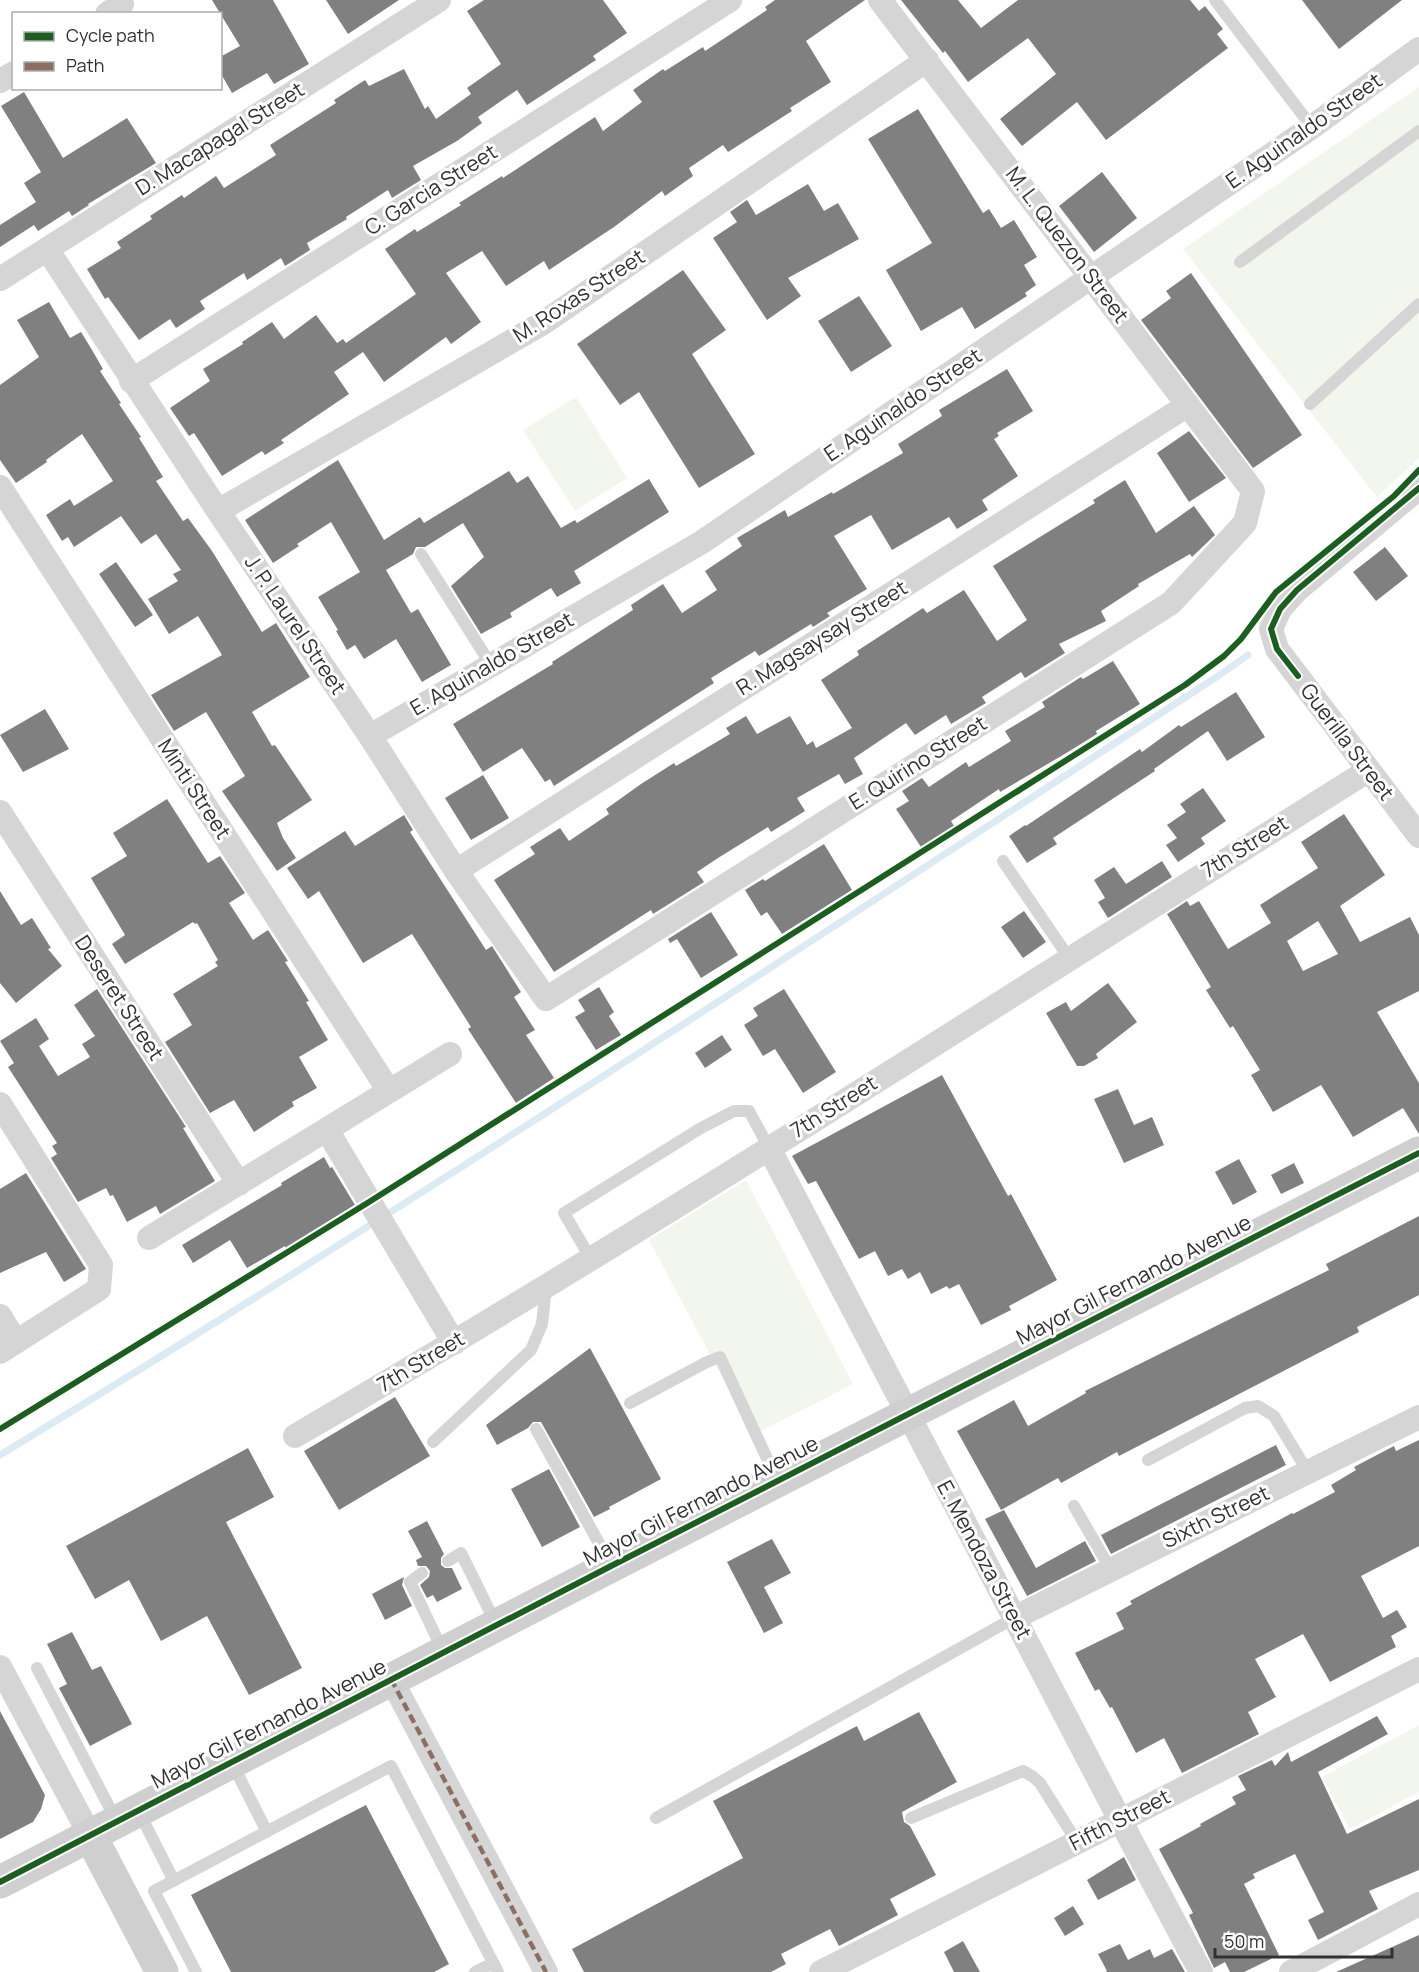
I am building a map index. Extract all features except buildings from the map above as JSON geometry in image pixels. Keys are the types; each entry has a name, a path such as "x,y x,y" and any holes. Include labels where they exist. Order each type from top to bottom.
{"street":[{"name":"D. Macapagal Street","path":"0,279 440,0"},
{"name":"C. Garcia Street","path":"131,381 730,0"},
{"name":"M. L. Quezon Street","path":"880,0 1253,491"},
{"name":"E. Aguinaldo Street","path":"370,736 702,542 1312,127 1419,49"},
{"name":"M. Roxas Street","path":"218,512 543,322 927,60"},
{"name":"J. P. Laurel Street","path":"47,249 131,381 370,736 456,871 546,999"},
{"name":"R. Magsaysay Street","path":"456,871 1188,405"},
{"name":"Minti Street","path":"0,487 389,1091"},
{"name":"Guerilla Street","path":"1419,488 1297,590 1280,609 1271,629 1277,649 1419,836"},
{"name":"E. Quirino Street","path":"546,999 1171,603 1245,522 1253,491"},
{"name":"7th Street","path":"295,1436 591,1259 1369,770"},
{"name":"Deseret Street","path":"0,812 239,1184"},
{"path":"149,1238 450,1054"},
{"path":"0,1104 101,1265 99,1289 8,1347 0,1316"},
{"path":"327,1130 454,1343"},
{"name":"E. Mendoza Street","path":"769,1148 1201,1972"},
{"name":"Mayor Gil Fernando Avenue","path":"0,1882 231,1761 1419,1153"},
{"name":"Sixth Street","path":"1014,1618 1419,1417"},
{"path":"0,1667 115,1822 162,1972"},
{"name":"Fifth Street","path":"821,1972 1419,1670"},
{"path":"391,1679 546,1972"},
{"path":"1291,1972 1419,1904"}],"lane":[{"path":"1215,0 1312,127"},
{"path":"1240,262 1419,131"},
{"path":"1310,404 1419,304"},
{"path":"421,554 490,665"},
{"path":"1003,861 1069,958"},
{"path":"591,1259 564,1213 701,1128 734,1111 749,1111 769,1148"},
{"path":"433,1442 531,1350 542,1324 547,1286"},
{"path":"630,1403 720,1357 777,1481"},
{"path":"1148,1460 1245,1408 1258,1406 1274,1416 1308,1472"},
{"path":"536,1429 611,1566"},
{"path":"1074,1506 1112,1570"},
{"path":"448,1561 461,1553 496,1625"},
{"path":"422,1573 410,1582 444,1652"},
{"path":"656,1818 1014,1618"},
{"path":"37,1668 115,1822 174,1881"},
{"path":"231,1761 267,1832"},
{"path":"196,1972 154,1891 392,1766 496,1968 476,1972"},
{"path":"911,1818 1023,1771 1040,1783 1077,1842"}],"shaded area":[{"path":"1419,87 1419,458 1377,497 1183,249"},
{"path":"576,397 627,478 575,511 523,430"},
{"path":"746,1180 853,1384 753,1435 649,1240"},
{"path":"1419,1725 1419,1792 1350,1829 1322,1777"}],"waterway":[{"path":"0,1455 460,1168 1248,655"}],"marked path":[{"path":"391,1679 546,1972"}],"cycle path":[{"path":"0,1429 369,1202 1185,685 1224,656 1241,639 1276,592 1394,496 1419,470"},
{"path":"1298,676 1277,649 1271,629 1280,609 1297,590 1419,488"},
{"path":"0,1882 611,1566 1419,1153"}]}
